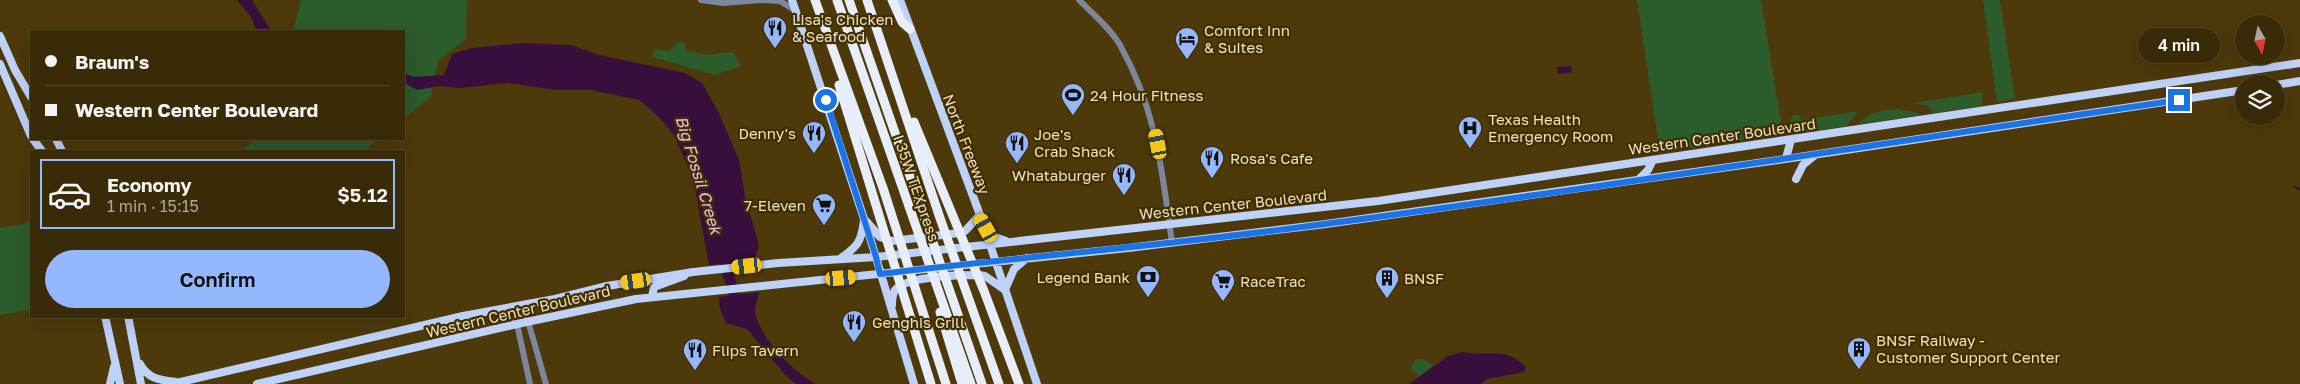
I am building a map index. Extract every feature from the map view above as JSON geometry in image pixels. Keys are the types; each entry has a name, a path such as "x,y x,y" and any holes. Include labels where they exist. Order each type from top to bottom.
{"highway":[{"path":"815,0 894,220 946,383"},
{"name":"I 35W TEXpress","path":"837,0 938,289 937,302 966,383"},
{"name":"I 35W TEXpress","path":"850,0 982,382"},
{"path":"867,0 968,300 998,381"},
{"path":"892,0 902,22 910,29"},
{"path":"831,46 833,68 859,144 906,306 931,383"},
{"path":"904,108 913,120 984,291 1019,382"}],"main road":[{"path":"792,0 822,86 914,384"},
{"name":"North Freeway","path":"900,0 980,215 988,245 1036,381"},
{"path":"0,36 15,70 30,95"},
{"name":"Western Center Boulevard","path":"175,383 607,286 693,272 764,264 876,257 1312,209 1460,189 2300,63"},
{"path":"0,64 30,132"},
{"path":"2285,84 2300,81"},
{"name":"Western Center Boulevard","path":"257,384 528,321 652,297 1172,243 1314,226 1462,206 2235,91"},
{"path":"1992,109 1994,127"},
{"path":"1786,158 1791,140"},
{"path":"1796,179 1803,165 1817,154"},
{"path":"1639,179 1648,170 1652,160"},
{"path":"1460,189 1462,206"},
{"path":"1312,209 1314,226"},
{"path":"864,219 880,237 892,241 959,233 965,231 980,215 992,236 1012,242"},
{"path":"841,259 855,248 862,238 864,219"},
{"path":"894,319 892,296 899,287 912,281 979,275 985,276 1005,290 1014,269 1027,258"},
{"path":"652,297 654,287 693,272"},
{"path":"105,318 120,384"},
{"path":"128,318 141,384"},
{"path":"137,359 144,372 153,378 175,383"},
{"path":"110,384 114,363"}],"street":[{"path":"701,0 723,3 762,0 787,4 796,11"},
{"path":"1079,0 1101,21 1119,44 1144,97 1156,133 1172,243"},
{"path":"519,306 528,321 546,384"},
{"path":"508,308 517,324 530,384"}],"green space":[{"path":"301,0 467,0 466,39 438,61 431,97 405,117 405,30 293,30"},
{"path":"1637,0 1761,0 1783,134 1660,153"},
{"path":"1983,0 2000,0 2015,98 1997,102"},
{"path":"679,42 684,43 686,51 701,54 734,53 741,66 715,75 652,57 655,49 669,51"},
{"path":"1982,92 1982,106 1933,113 1928,106 1914,103"},
{"path":"1897,109 1915,112 1920,115 1860,124 1871,114"},
{"path":"1858,111 1847,126 1796,134 1791,132 1790,120 1794,115 1800,115 1801,120"},
{"path":"256,140 377,140 366,150 242,150"},
{"path":"30,222 30,310 0,315 0,228"},
{"path":"1417,359 1424,359 1433,365 1421,376 1410,370 1413,362"}],"water":[{"path":"237,0 252,0 270,30 257,30 251,17"},
{"path":"522,43 570,45 599,55 685,73 702,83 718,111 739,160 745,197 759,245 754,261 709,265 693,178 674,135 659,117 639,100 591,90 555,90 508,83 459,88 439,86 417,90 405,84 405,73 413,77 444,75 452,54 472,48"},
{"path":"1571,66 1572,72 1558,74 1557,67"},
{"path":"759,292 755,311 763,332 778,353 788,363 816,384 796,384 787,377 747,329 726,323 720,309 719,297"},
{"path":"1463,352 1504,354 1519,361 1526,367 1524,372 1487,379 1481,384 1409,384 1448,356"}],"waterway":[{"path":"2295,187 2300,190"},
{"name":"Big Fossil Creek","path":"724,257 738,310"}],"place":[{"name":"Lisa's Chicken & Seafood","path":"775,49"},
{"name":"Comfort Inn & Suites","path":"1187,60"},
{"name":"24 Hour Fitness","path":"1073,116"},
{"name":"Texas Health Emergency Room","path":"1470,149"},
{"name":"Denny's","path":"814,154"},
{"name":"Joe's Crab Shack","path":"1017,164"},
{"name":"Rosa's Cafe","path":"1212,179"},
{"name":"Whataburger","path":"1124,196"},
{"name":"7-Eleven","path":"824,226"},
{"name":"Legend Bank","path":"1148,298"},
{"name":"BNSF","path":"1387,299"},
{"name":"RaceTrac","path":"1223,302"},
{"name":"Genghis Grill","path":"854,343"},
{"name":"BNSF Railway - Customer Support Center","path":"1859,370"},
{"name":"Flips Tavern","path":"695,371"}],"route":[{"path":"826,100 880,274 994,260 1128,248 1342,222 1799,157 2179,100"}]}
